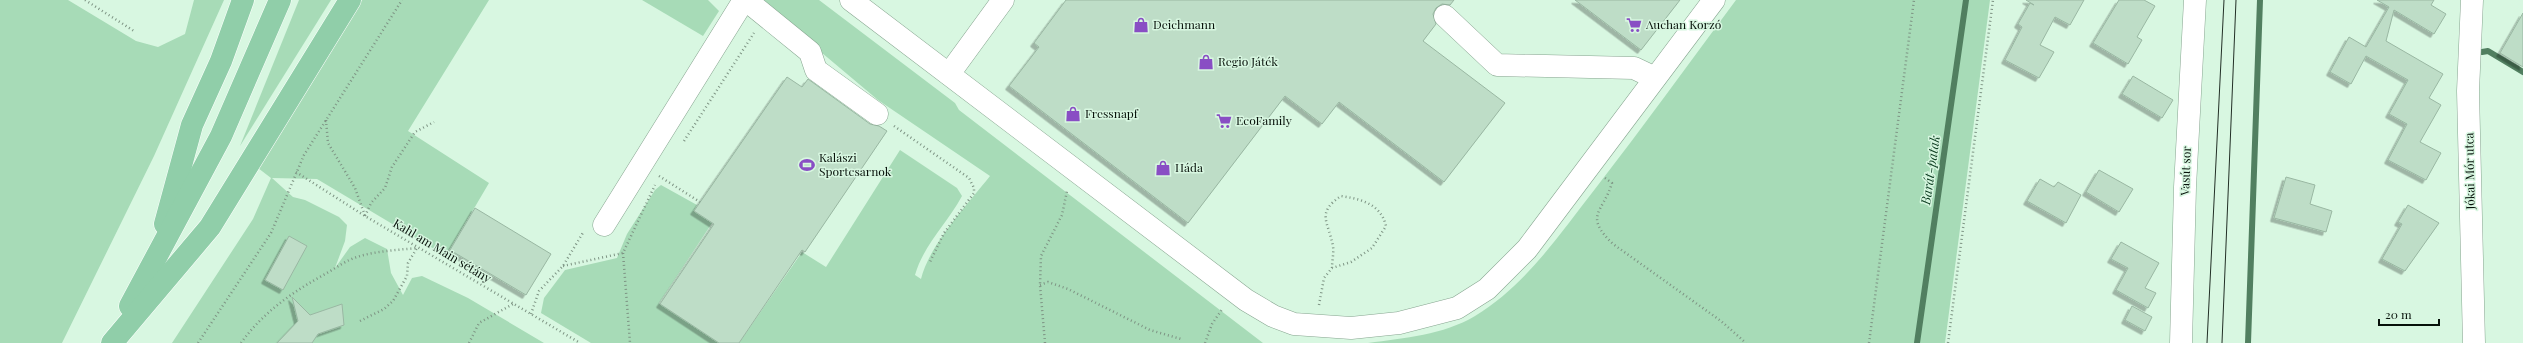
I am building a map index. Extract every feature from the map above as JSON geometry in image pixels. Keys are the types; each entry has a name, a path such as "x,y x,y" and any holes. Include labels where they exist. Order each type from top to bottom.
{"main road":[{"path":"153,266 192,125 221,61 244,0"},
{"path":"111,343 221,136 280,0"},
{"path":"111,343 210,227 350,0"}],"street":[{"path":"594,227 642,165 745,0 810,52 816,70 877,114"},
{"path":"851,0 1078,171 1235,292 1273,316 1294,324 1315,327 1351,328 1399,323 1457,308 1487,289 1527,249 1714,0"},
{"path":"949,74 1003,0"},
{"name":"Vasút sor","path":"2181,343 2185,187 2195,0"},
{"name":"Jókai Mór utca","path":"2472,0 2468,91 2474,343"},
{"path":"1445,16 1497,65 1634,68 1655,78"}],"path":[{"path":"85,0 134,31"},
{"path":"198,343 271,233 304,154 402,0"},
{"path":"1869,343 1914,0"},
{"path":"1948,343 1993,0"},
{"path":"877,114 969,178 974,188 974,193 944,233 929,264"},
{"path":"326,119 328,143 355,188 365,216"},
{"path":"365,216 371,203 385,188 392,167 415,132 434,122"},
{"path":"642,165 700,202"},
{"path":"1589,166 1612,183 1596,217 1600,231 1613,244 1721,321 1746,343"},
{"path":"1046,343 1040,285 1041,256 1062,215 1070,182 1078,171"},
{"name":"Kahl am Main sétány","path":"296,172 418,248 580,343"},
{"path":"1315,327 1324,278 1332,268 1351,262 1372,248 1386,226 1384,214 1363,200 1341,196 1329,205 1324,218 1333,247 1332,268"},
{"path":"530,314 539,291 563,266 594,227"},
{"path":"360,321 384,309 393,301 407,276 408,263 418,248"},
{"path":"240,343 275,306 291,294 343,263 355,257 374,253 418,248"},
{"path":"623,253 630,343"},
{"path":"1040,285 1048,282 1068,288 1150,330 1182,339"},
{"path":"1205,343 1212,324 1235,292"},
{"path":"469,343 479,323 513,304"}],"green space":[{"path":"0,0 68,0 136,41 158,47 185,34 194,0 224,0 154,156 62,343 0,343"},
{"path":"299,0 331,0 240,146"},
{"path":"362,0 489,0 408,131 489,183 446,256 317,179 272,178 293,197 305,200 339,217 347,225 345,241 335,268 350,247 365,238 387,249 391,273 403,295 412,278 422,276 468,298 544,343 172,343 253,219 271,178 258,168"},
{"path":"642,0 708,0 719,11 703,36"},
{"path":"759,0 819,0 955,103 959,110 1263,343 739,343 802,252 826,267 900,150 957,188 962,196 930,244 919,264 915,275 921,279 925,266 932,252 950,225 990,176 878,100"},
{"path":"1736,0 1990,0 1945,343 1368,343 1423,335 1450,328 1475,316 1510,290 1555,241 1631,142"},
{"path":"661,185 697,205 694,211 712,223 659,303 720,343 591,343 541,313 544,298 565,270 617,258 627,234 655,190"}],"building":[{"path":"1066,0 1454,0 1450,5 1442,4 1436,8 1433,14 1436,24 1423,41 1505,103 1444,182 1339,102 1322,124 1285,96 1188,223 1009,86 1039,47 1034,43"},
{"name":"Auchan Korzó","path":"1575,0 1680,0 1641,50"},
{"path":"2026,0 2084,0 2070,25 2055,17 2040,45 2054,52 2039,78 2005,60 2022,27 2018,24 2030,3 2034,5"},
{"path":"2119,0 2144,0 2155,6 2137,37 2142,40 2128,64 2093,43"},
{"path":"2377,0 2434,0 2431,5 2446,14 2434,34 2394,10 2386,41 2443,74 2429,98 2441,105 2420,142 2441,153 2426,180 2388,160 2407,124 2389,114 2408,80 2366,56 2351,84 2330,72 2349,37 2366,47 2389,7"},
{"path":"2523,13 2523,67 2500,53"},
{"path":"2133,76 2173,100 2162,118 2122,94"},
{"path":"787,77 802,87 808,79 870,124 879,126 887,131 805,252 802,250 739,343 719,343 660,304 714,224 694,211"},
{"path":"2099,170 2133,189 2119,212 2086,192"},
{"path":"2286,177 2315,185 2310,204 2332,211 2326,232 2274,218"},
{"path":"2040,179 2054,187 2058,182 2081,195 2066,223 2027,201"},
{"path":"2408,205 2439,223 2405,271 2382,259 2402,224 2398,222"},
{"path":"475,208 551,254 526,295 450,250"},
{"path":"289,236 307,246 283,290 265,280"},
{"path":"2121,242 2159,263 2145,288 2156,293 2148,308 2116,290 2128,268 2111,259"},
{"path":"292,297 310,315 342,304 344,325 318,334 312,343 277,343 298,321"},
{"path":"2132,306 2152,317 2145,331 2125,320"}],"waterway":[{"name":"Barát-patak","path":"1917,343 1966,0"},
{"path":"2248,343 2260,0"},
{"path":"2482,52 2488,51 2523,72"}],"tram line":[{"path":"2207,343 2224,0"},
{"path":"2222,343 2236,0"}],"place":[{"name":"Deichmann","path":"1141,25"},
{"name":"Auchan Korzó","path":"1634,25"},
{"name":"Regio Játék","path":"1206,62"},
{"name":"Fressnapf","path":"1073,114"},
{"name":"EcoFamily","path":"1224,121"},
{"name":"Kalászi Sportcsarnok","path":"807,165"},
{"name":"Háda","path":"1163,168"}]}
